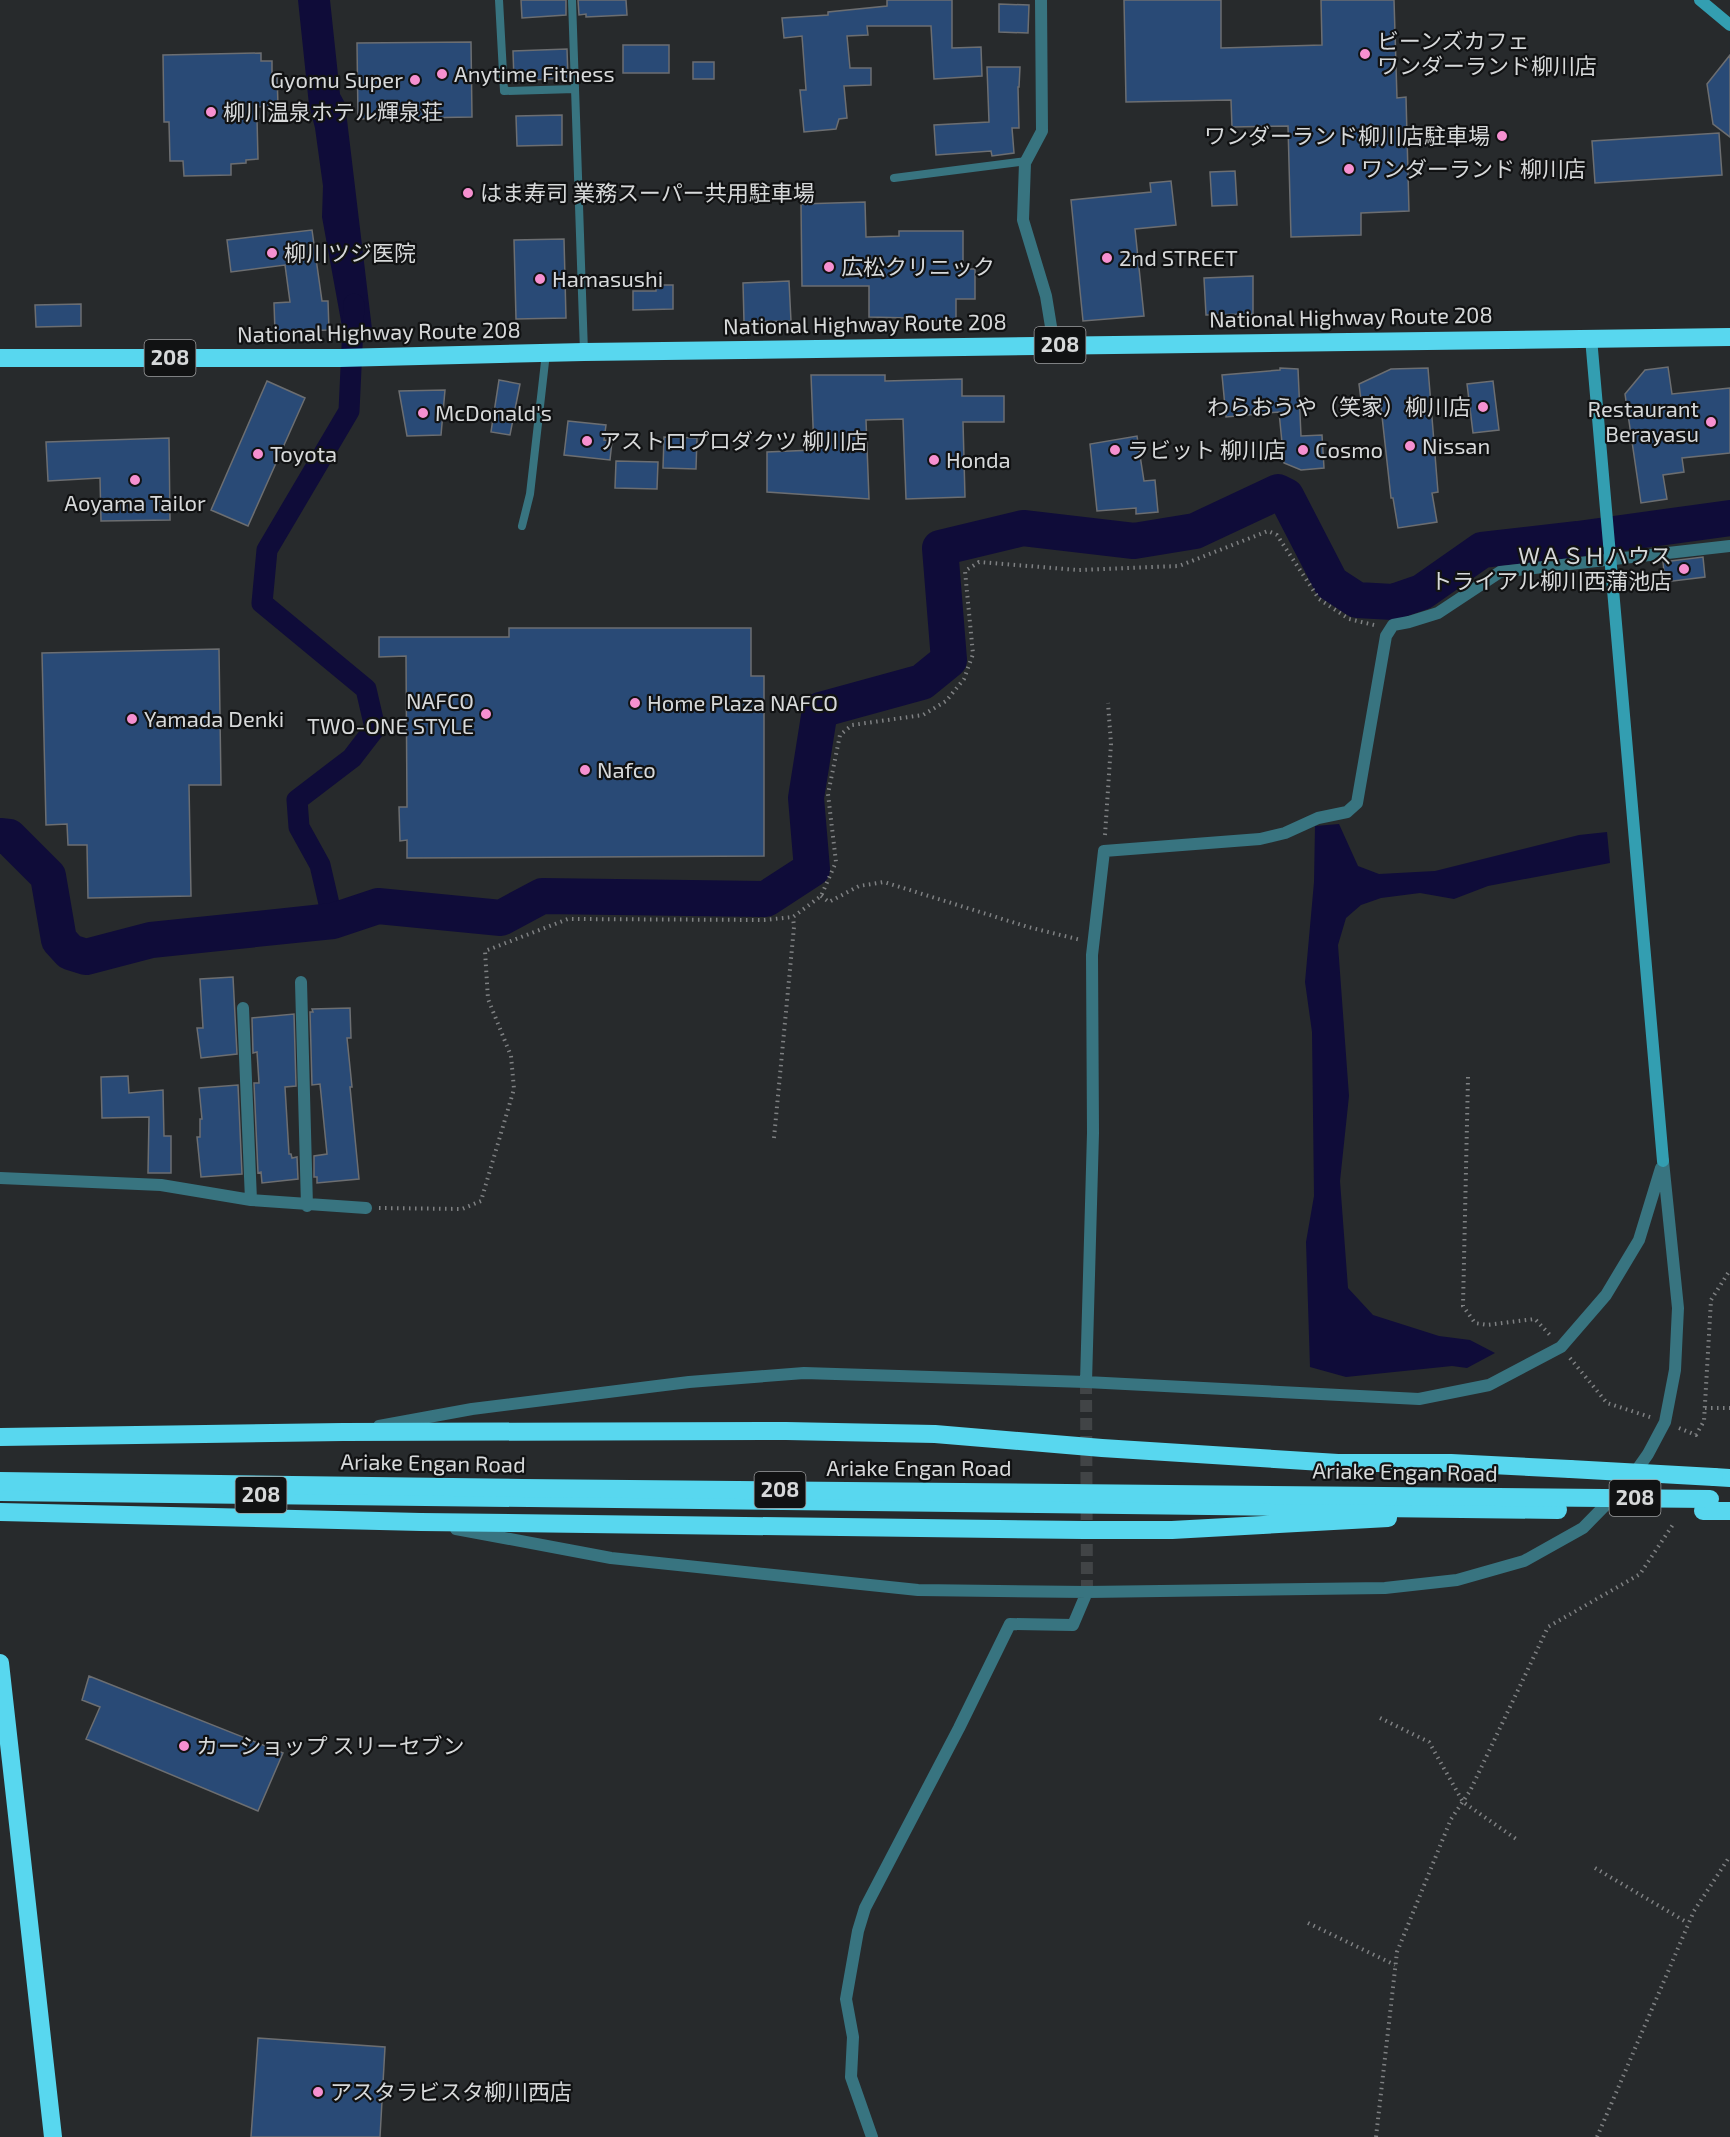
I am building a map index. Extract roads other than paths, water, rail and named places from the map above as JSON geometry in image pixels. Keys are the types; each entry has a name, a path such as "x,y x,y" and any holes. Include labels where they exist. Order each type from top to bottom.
{"highway":[{"name":"National Highway Route 208","path":"0,358 340,358 584,351 1730,337"},
{"path":"0,1437 342,1432 786,1431 935,1434 1233,1457 1338,1462 1450,1463 1722,1477"},
{"name":"Ariake Engan Road","path":"0,1481 1707,1505 1730,1511"},
{"name":"Ariake Engan Road","path":"0,1492 1488,1509 1707,1505 1730,1499"},
{"path":"0,1512 421,1522 1172,1530 1361,1520 1488,1509"},
{"path":"0,1663 53,2137"}],"street":[{"path":"1041,0 1042,131 1027,161 1023,220 1047,297 1054,345"},
{"path":"1700,0 1730,25"},
{"path":"421,1522 611,1558 918,1590 1087,1592 1385,1588 1457,1580 1524,1561 1583,1528 1629,1481 1648,1454 1665,1422 1675,1370 1678,1308 1663,1161 1591,338"},
{"path":"1086,1382 1093,1133 1092,955 1104,851 1260,839 1285,833 1318,818 1347,812 1357,803 1386,636 1393,625 1438,613 1500,572 1730,546"},
{"path":"301,982 307,1206"},
{"path":"243,1008 251,1200"},
{"path":"342,1432 472,1410 666,1384 804,1373 1086,1382 1419,1399 1489,1385 1561,1347 1606,1295 1639,1240 1663,1161"},
{"path":"0,1178 161,1185 251,1200 307,1206 366,1208"},
{"path":"872,2137 851,2077 854,2037 846,1999 858,1931 865,1908 959,1728 1010,1624 1073,1625 1087,1592"}],"lane":[{"path":"499,0 504,91 575,89"},
{"path":"572,0 584,351"},
{"path":"894,178 1027,161"},
{"path":"522,526 530,494 546,353"}],"waterway":[{"path":"333,921 320,865 299,827 297,800 352,758 375,728 366,689 262,603 267,550 349,411 354,304"},
{"path":"0,836 9,837 48,876 59,940 70,952 86,957 151,940 333,921 378,906 501,918 542,896 766,899 812,869 806,798 820,710 922,682 949,660 940,548 1023,528 1134,541 1195,531 1278,492 1286,496 1331,583 1357,600 1393,602 1422,592 1482,550 1730,518"}],"tunnel":[{"path":"1086,1382 1087,1592"}],"place":[{"name":"ビーンズカフェ ワンダーランド柳川店","path":"1365,54"},
{"name":"Anytime Fitness","path":"442,74"},
{"name":"Gyomu Super","path":"415,80"},
{"name":"柳川温泉ホテル輝泉荘","path":"211,112"},
{"name":"ワンダーランド柳川店駐車場","path":"1502,136"},
{"name":"ワンダーランド 柳川店","path":"1349,169"},
{"name":"はま寿司 業務スーパー共用駐車場","path":"468,193"},
{"name":"柳川ツジ医院","path":"272,253"},
{"name":"2nd STREET","path":"1107,258"},
{"name":"広松クリニック","path":"829,267"},
{"name":"Hamasushi","path":"540,279"},
{"name":"わらおうや（笑家）柳川店","path":"1483,407"},
{"name":"McDonald's","path":"423,413"},
{"name":"Restaurant Berayasu","path":"1711,422"},
{"name":"アストロプロダクツ 柳川店","path":"587,441"},
{"name":"Nissan","path":"1410,446"},
{"name":"ラビット 柳川店","path":"1115,450"},
{"name":"Cosmo","path":"1303,450"},
{"name":"Toyota","path":"258,454"},
{"name":"Honda","path":"934,460"},
{"name":"Aoyama Tailor","path":"135,480"},
{"name":"ＷＡＳＨハウス トライアル柳川西蒲池店","path":"1684,569"},
{"name":"Home Plaza NAFCO","path":"635,703"},
{"name":"NAFCO TWO-ONE STYLE","path":"486,714"},
{"name":"Yamada Denki","path":"132,719"},
{"name":"Nafco","path":"585,770"},
{"name":"カーショップ スリーセブン","path":"184,1746"},
{"name":"アスタラビスタ柳川西店","path":"318,2092"}]}
